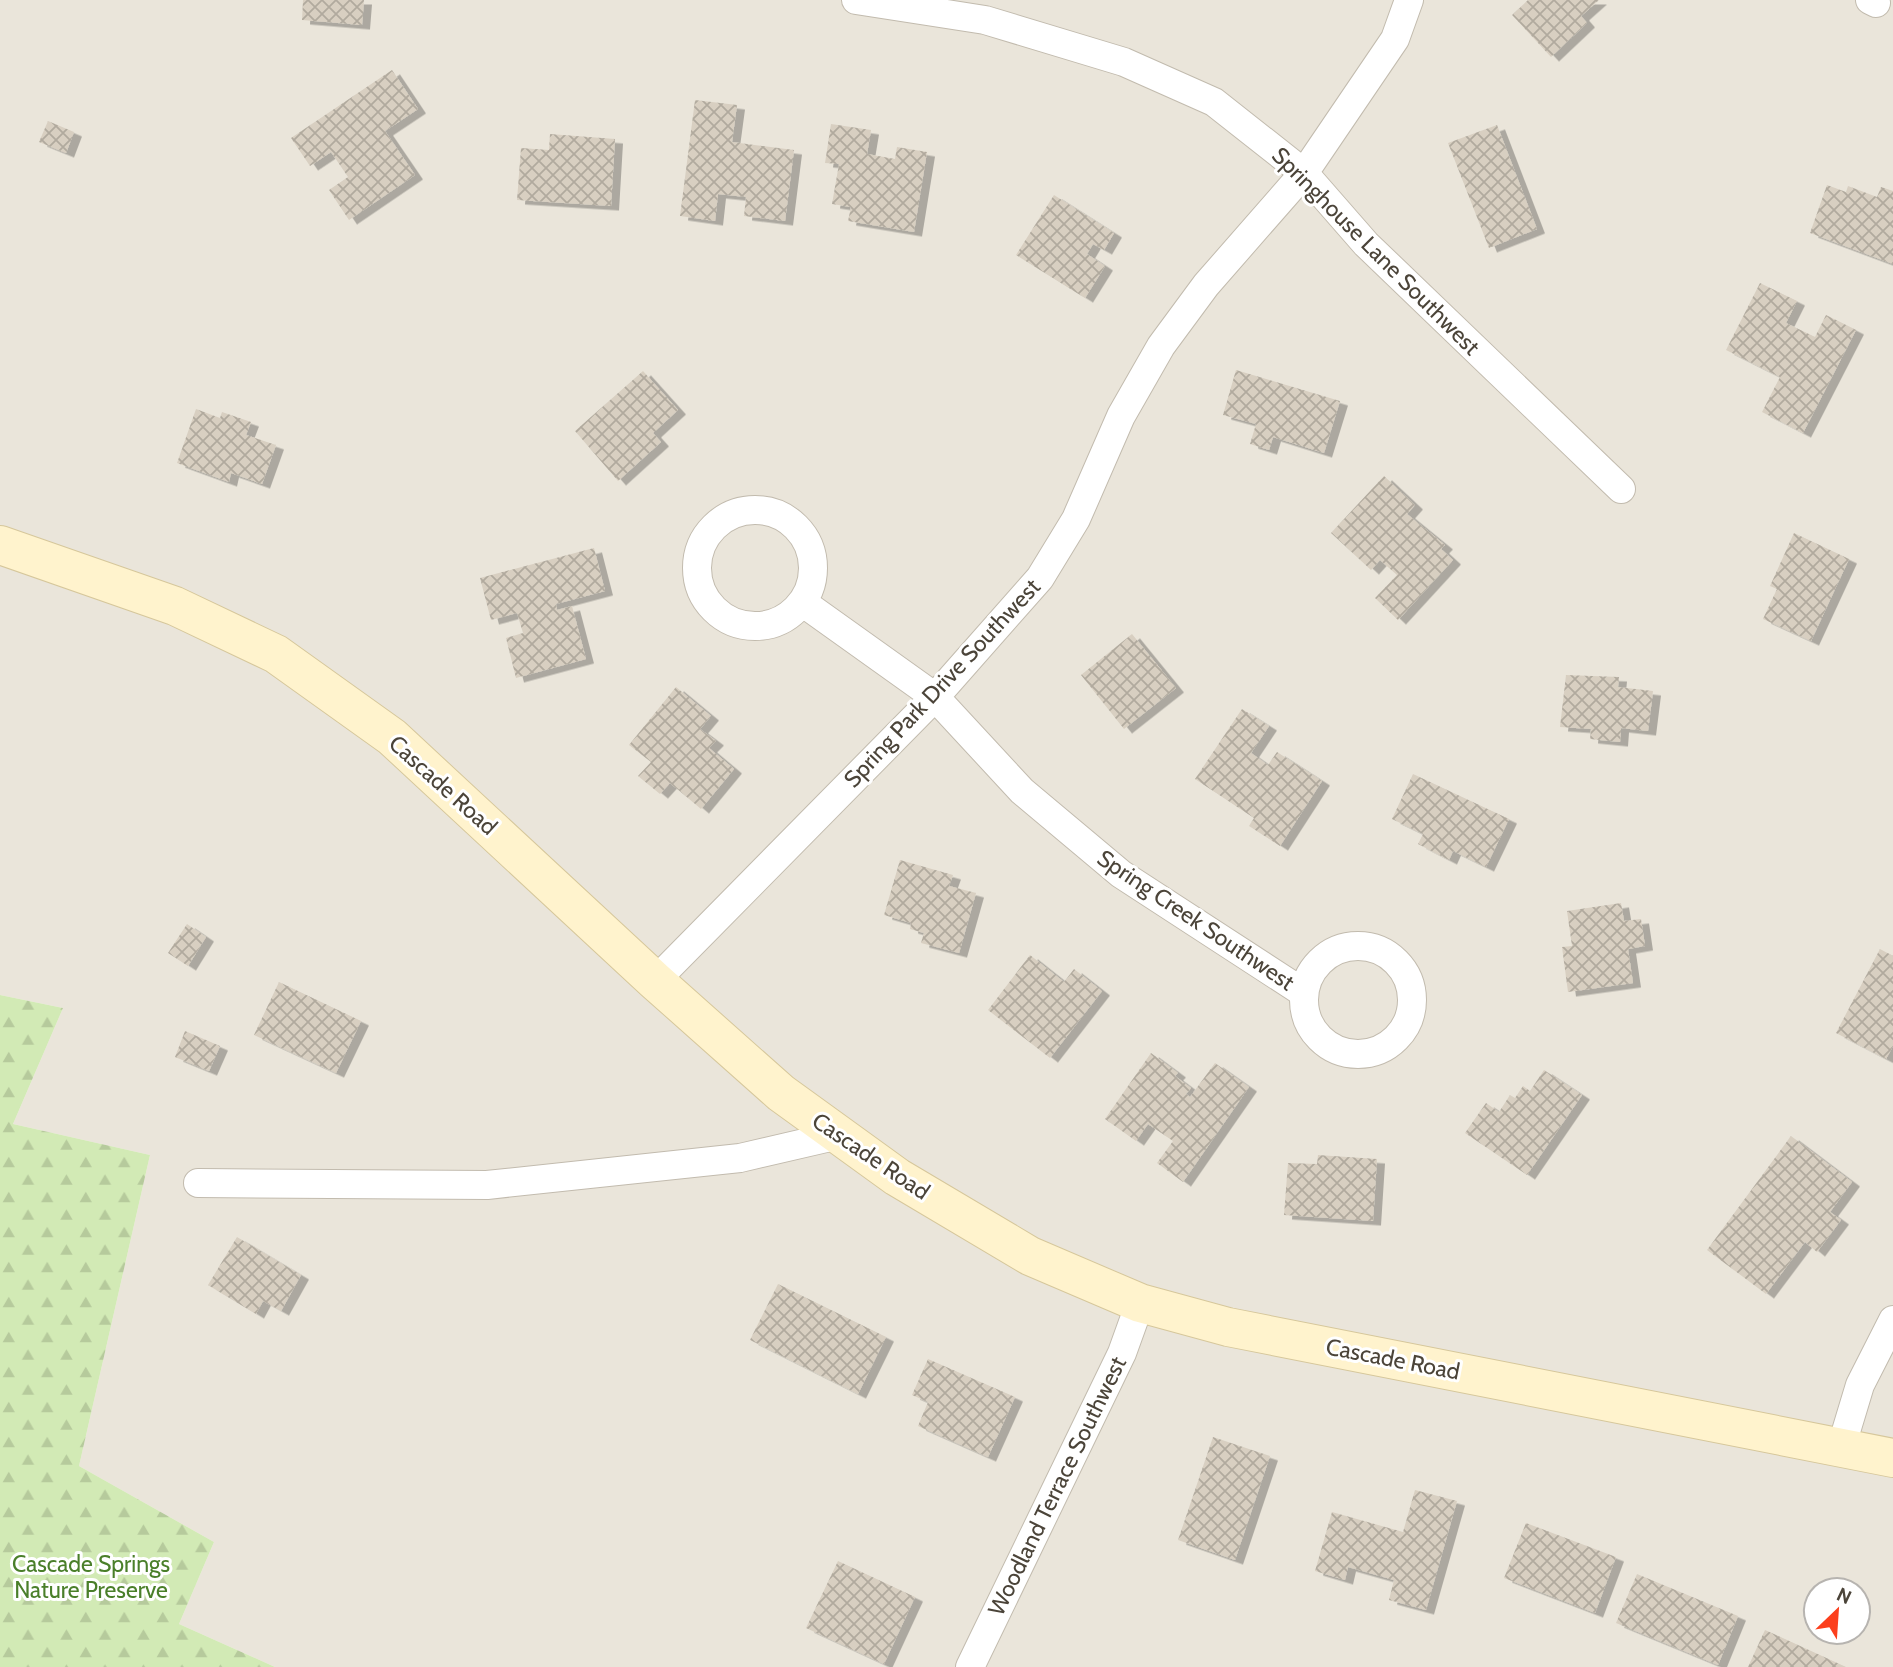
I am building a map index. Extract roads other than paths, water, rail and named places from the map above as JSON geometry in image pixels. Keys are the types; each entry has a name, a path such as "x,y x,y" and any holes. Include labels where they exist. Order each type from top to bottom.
{"main road":[{"name":"Cascade Road","path":"0,545 175,606 275,654 391,737 655,981 781,1093 897,1177 1030,1256 1140,1303 1242,1329 1893,1458"}],"street":[{"name":"Springhouse Lane Southwest","path":"856,0 985,20 1124,62 1214,102 1304,173 1366,244 1622,489"},
{"name":"Spring Park Drive Southwest","path":"655,981 935,696 1040,578 1076,519 1121,416 1161,346 1206,285 1304,173 1395,39 1409,0"},
{"path":"754,510 772,513 789,522 802,534 810,550 813,568 802,603 789,616 773,624 755,627 737,624 721,615 708,603 699,587 696,569 699,551 708,534 720,522 736,513 754,510"},
{"name":"Spring Creek Southwest","path":"802,603 935,696 1022,791 1121,874 1304,993"},
{"path":"198,1183 487,1185 740,1158 839,1135"},
{"name":"Woodland Terrace Southwest","path":"970,1667 1122,1353 1140,1303"},
{"path":"1841,1448 1860,1385 1893,1320"}],"park label":[{"name":"Cascade Springs Nature Preserve","path":"91,1577"}]}
